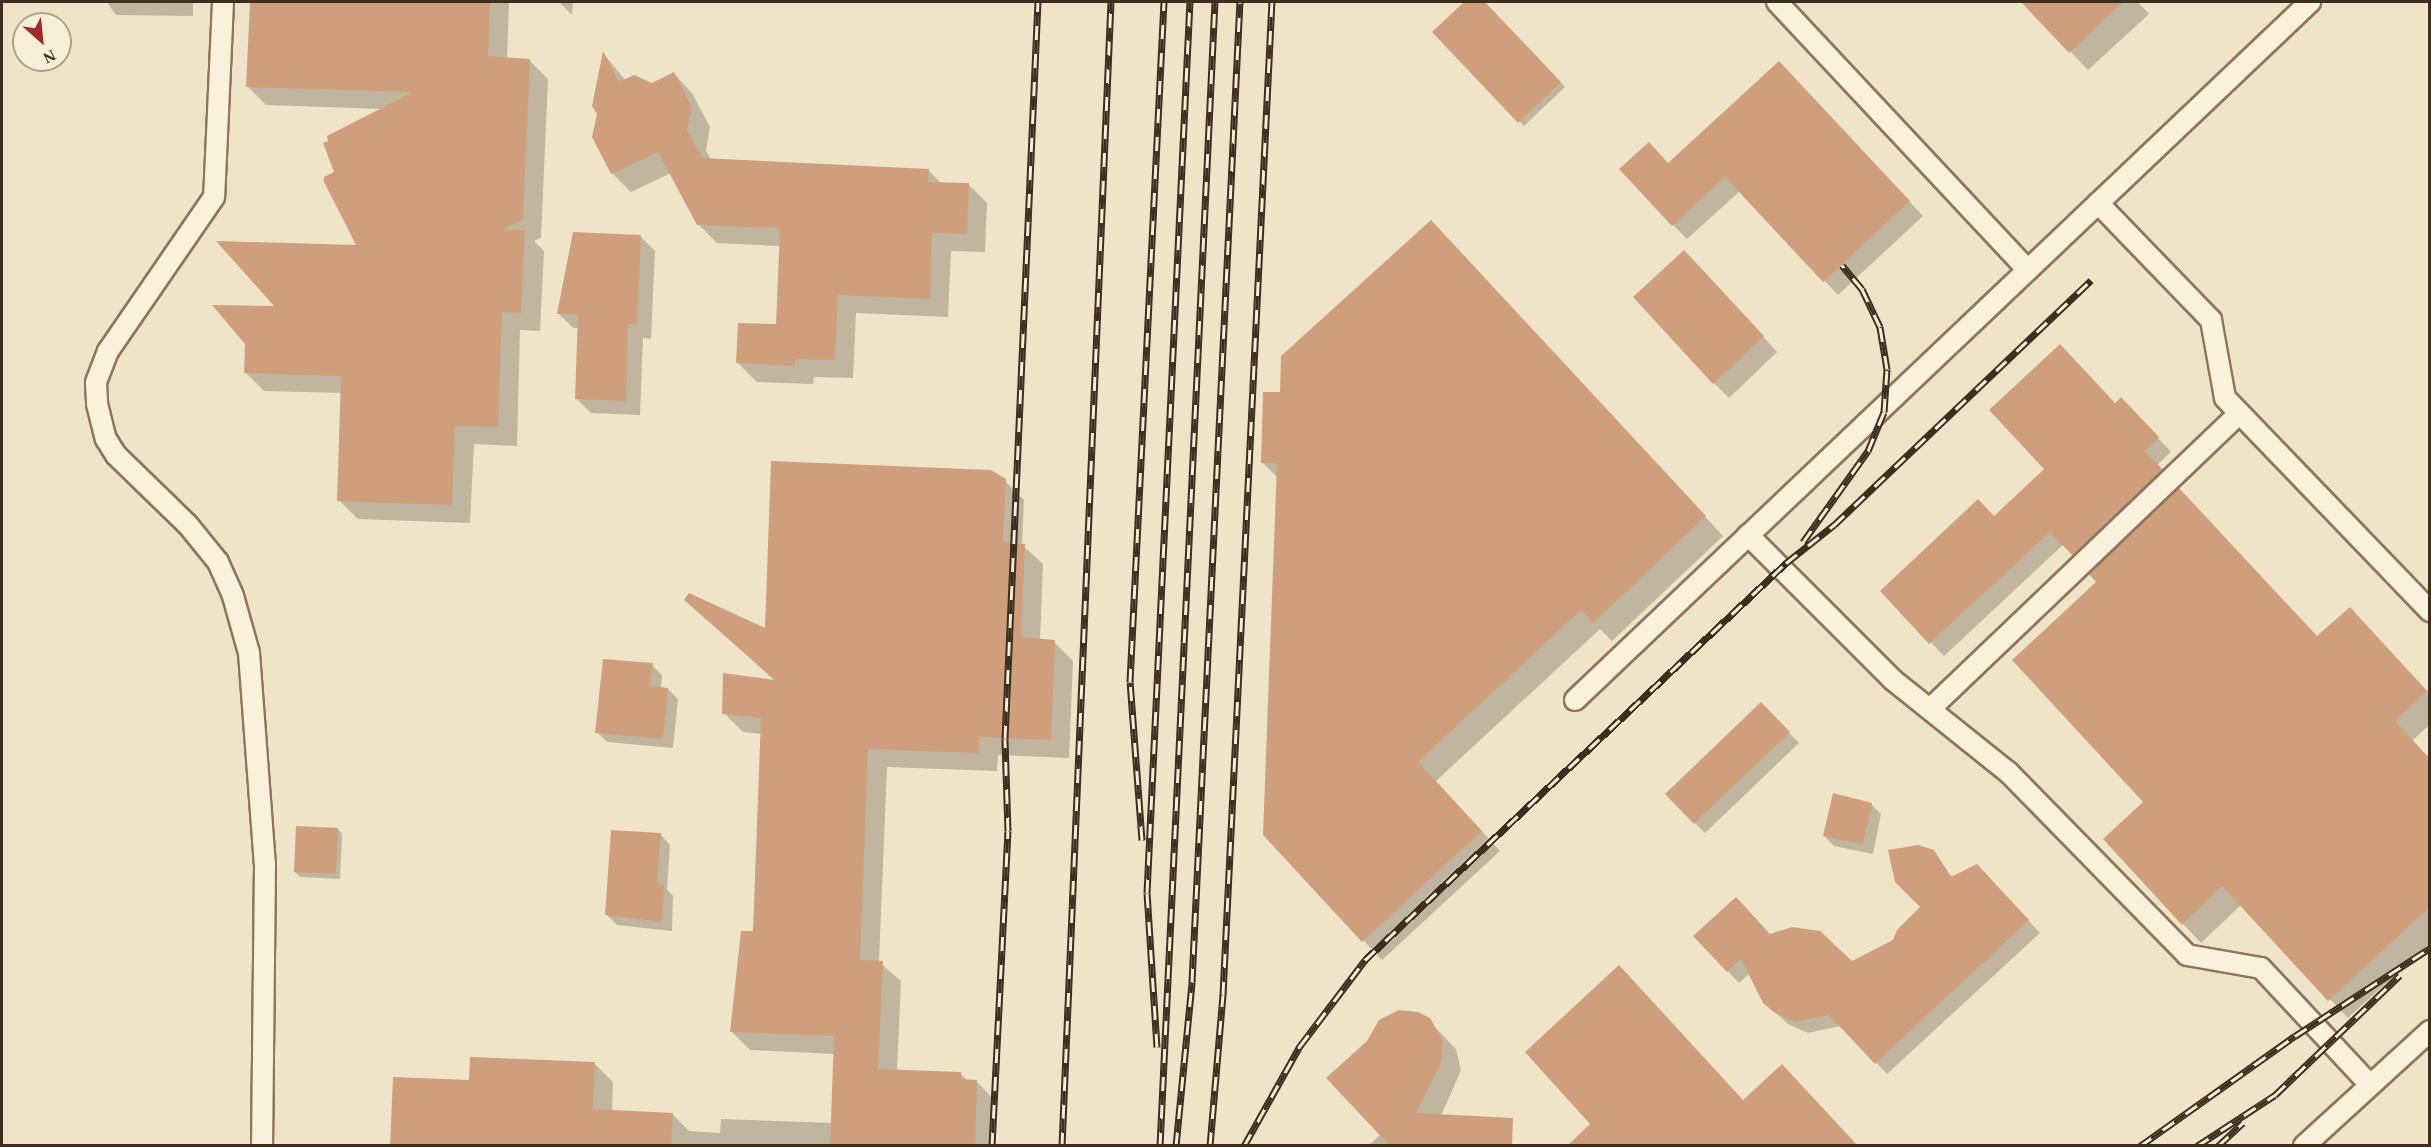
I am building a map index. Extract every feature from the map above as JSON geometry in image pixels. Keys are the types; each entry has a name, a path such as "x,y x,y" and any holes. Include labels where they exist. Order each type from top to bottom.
{"lane":[{"path":"223,2 214,197 108,351 96,383 99,421 106,439 130,470 188,525 218,562 233,596 249,653 265,864 262,1146"},
{"path":"1777,2 2028,270"},
{"path":"1575,700 2310,2"},
{"path":"2098,203 2211,320 2225,398 2430,611"},
{"path":"1930,709 2239,414"},
{"path":"1748,535 1893,680 2008,772 2187,955 2261,968 2370,1085"},
{"path":"2304,1146 2430,1031"}],"building":[{"path":"250,2 490,2 488,56 530,59 523,219 502,230 525,230 521,313 502,312 498,427 455,426 452,505 337,501 341,376 244,373 245,344 212,305 274,306 216,241 356,245 324,182 324,177 334,172 323,143 328,141 327,136 413,92 246,87"},
{"path":"1464,2 1485,2 1561,82 1518,123 1432,32"},
{"path":"2021,2 2123,2 2069,53"},
{"path":"603,51 619,82 634,75 652,83 674,72 692,107 687,130 702,158 929,169 928,182 969,183 967,234 932,233 930,299 838,295 835,360 795,359 795,366 736,363 738,323 776,324 780,228 697,225 658,152 611,174 592,137 597,114 592,106"},
{"path":"1779,61 1910,201 1823,282 1725,177 1672,226 1619,169 1649,142 1668,163"},
{"path":"1431,220 1706,516 1593,623 1581,610 1418,762 1482,831 1362,942 1263,835 1277,463 1261,463 1263,392 1280,392 1281,356"},
{"path":"573,232 641,235 637,325 628,324 626,401 575,399 578,314 557,314"},
{"path":"1684,250 1764,336 1713,384 1633,297"},
{"path":"2060,344 2115,403 2121,397 2159,437 2145,451 2163,470 2073,556 2050,532 1929,644 1880,591 1978,499 1994,516 2044,469 1989,410"},
{"path":"771,461 991,470 1006,479 1003,542 1025,544 1021,637 1055,640 1051,740 979,737 979,753 868,749 860,960 883,961 878,1069 961,1072 961,1079 977,1080 975,1146 830,1146 834,1036 730,1032 741,931 753,931 761,718 722,714 723,673 775,680 684,600 689,593 765,628"},
{"path":"2179,488 2317,636 2350,607 2427,691 2395,721 2430,759 2430,907 2328,1001 2222,886 2182,925 2103,839 2143,802 2012,660 2096,582 2089,574"},
{"path":"603,659 653,663 650,686 668,688 663,739 595,733"},
{"path":"1761,702 1790,732 1694,824 1665,794"},
{"path":"1833,793 1872,803 1863,844 1823,836"},
{"path":"296,826 338,828 336,874 294,872"},
{"path":"611,830 661,833 657,884 664,885 662,922 605,915"},
{"path":"1918,845 1934,850 1951,877 1977,864 2029,920 1875,1064 1829,1015 1795,1022 1775,1013 1763,1003 1741,959 1727,972 1693,936 1736,897 1770,934 1792,927 1820,931 1852,961 1893,940 1897,930 1920,907 1895,882 1888,850"},
{"path":"1619,965 1743,1100 1782,1064 1858,1146 1567,1146 1590,1124 1525,1052"},
{"path":"1399,1010 1418,1012 1430,1018 1443,1041 1441,1063 1416,1113 1513,1118 1512,1146 1390,1146 1326,1078 1367,1041 1379,1020"},
{"path":"470,1057 595,1062 593,1109 673,1113 671,1146 390,1146 393,1077 469,1080"}],"railway":[{"path":"992,1146 1008,831 1005,739 1038,2"},
{"path":"1062,1146 1111,2"},
{"path":"1142,840 1130,682 1164,2"},
{"path":"1157,1047 1147,893 1190,2"},
{"path":"1160,1146 1215,2"},
{"path":"1176,1146 1192,982 1240,2"},
{"path":"1210,1146 1223,995 1272,2"},
{"path":"1803,542 1868,451 1884,412 1887,369 1880,327 1862,289 1842,265"},
{"path":"1244,1146 1300,1046 1365,960 1786,563 1834,525 2091,280"},
{"path":"2140,1146 2295,1036 2430,948"},
{"path":"2197,1146 2275,1095 2400,975"},
{"path":"2218,1146 2243,1123"}]}
